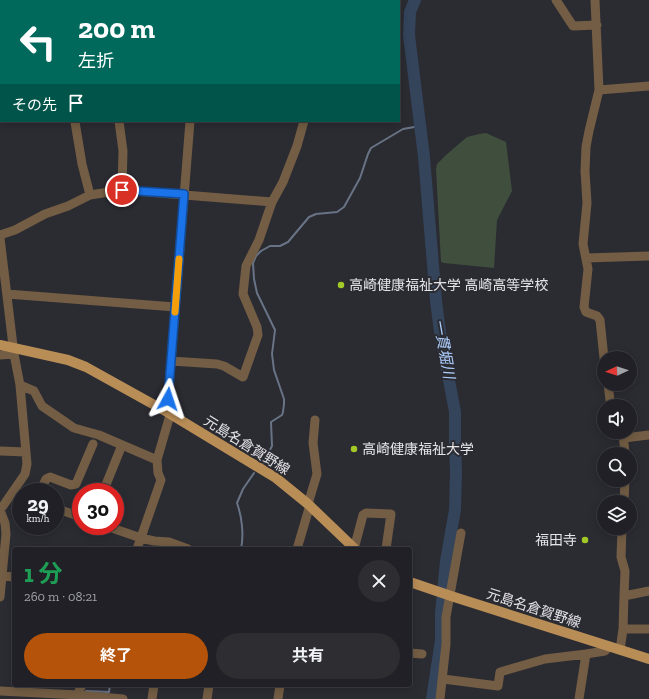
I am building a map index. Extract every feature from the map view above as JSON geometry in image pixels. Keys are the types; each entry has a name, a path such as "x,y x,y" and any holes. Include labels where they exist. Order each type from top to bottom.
{"main road":[{"name":"元島名倉賀野線","path":"0,345 13,351 68,360 86,367 169,413 276,478 309,504 352,547"},
{"name":"元島名倉賀野線","path":"412,583 649,659"}],"street":[{"path":"556,0 573,26 597,25"},
{"path":"596,0 599,90 586,148 585,171 587,203 583,244 588,269 584,307 586,312 597,316 600,320 603,351"},
{"path":"599,90 649,86"},
{"path":"75,122 82,164 90,195"},
{"path":"119,122 123,151 122,190"},
{"path":"138,547 161,480 158,473 157,460 169,413 175,308 190,122"},
{"path":"172,361 216,364 224,366 243,377 258,335 257,327 243,294 246,266 259,240 272,202 283,182 297,146 304,122"},
{"path":"21,483 27,464 26,452 20,385 4,298 0,237 45,214 68,206 90,195 122,190 272,202"},
{"path":"586,258 649,256"},
{"path":"4,298 175,308"},
{"path":"0,355 13,351"},
{"path":"20,385 34,391 42,406 74,428 99,435 157,460"},
{"path":"298,547 317,474 313,443 315,420"},
{"path":"637,435 649,435"},
{"path":"44,483 46,479 50,477 71,485 76,484 93,444"},
{"path":"107,483 122,445"},
{"path":"0,451 26,452"},
{"path":"0,597 6,534 5,523 0,509 12,498"},
{"path":"355,547 363,515 366,513 391,514 386,547"},
{"path":"124,532 154,541 169,542 183,547"},
{"path":"440,699 446,644 446,617 461,533"},
{"path":"620,650 623,629 624,596 624,571 621,557 622,535"},
{"path":"3,576 12,577"},
{"path":"624,596 649,591"},
{"path":"623,629 649,629"},
{"path":"443,679 498,686 500,672 545,659 604,651 609,646"},
{"path":"412,653 422,654"},
{"path":"579,699 586,654"},
{"path":"79,697 82,687"},
{"path":"152,699 154,687"},
{"path":"207,699 209,687"},
{"path":"278,699 280,687"},
{"path":"0,691 123,699"}],"green space":[{"path":"486,133 506,142 512,191 497,220 494,268 441,262 436,169 437,164 467,137"}],"waterway":[{"name":"一貫堀川","path":"415,0 410,12 409,35 424,157 436,301 440,332 455,412 455,510 446,561 441,613 441,640 432,699"},
{"path":"263,463 272,446 271,422 282,415 284,399 274,370 272,354 275,330 257,293 254,279 253,263 256,256 270,246 280,246 288,242 309,217 316,214 337,212 344,207 360,178 371,148 403,129 420,126"},
{"path":"241,547 242,526 237,503 243,489 254,473"},
{"path":"86,691 109,692 110,687"}],"slow traffic":[{"path":"175,312 179,259"}],"place":[{"name":"高崎健康福祉大学 高崎高等学校","path":"341,285"},
{"name":"高崎健康福祉大学","path":"354,449"},
{"name":"福田寺","path":"585,540"}],"route":[{"path":"122,190 184,194 168,399"}]}
